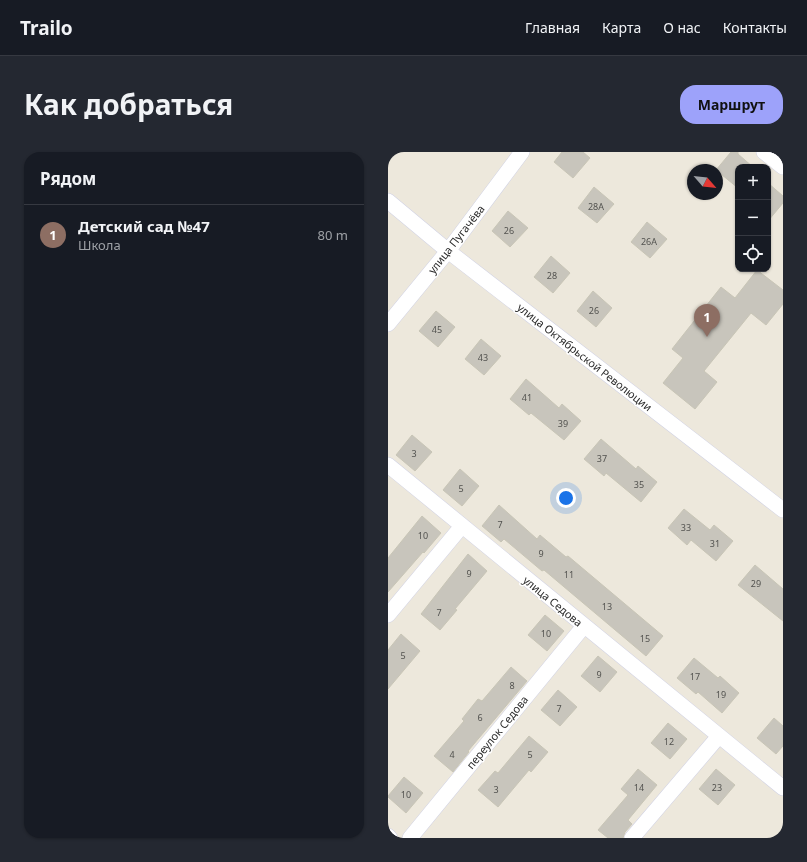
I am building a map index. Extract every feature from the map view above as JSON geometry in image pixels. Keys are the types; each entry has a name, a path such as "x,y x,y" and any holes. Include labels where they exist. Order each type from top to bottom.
{"street":[{"name":"улица Пугачёва","path":"388,324 448,250 522,152"},
{"path":"764,152 783,167"},
{"name":"улица Октябрьской Революции","path":"388,201 448,250 783,510"},
{"name":"улица Седова","path":"388,465 783,788"},
{"path":"388,615 462,526"},
{"name":"переулок Седова","path":"410,838 584,626"},
{"path":"632,838 719,736"}],"building":[{"path":"562,152 583,152 590,158 573,178 554,162"},
{"path":"731,152 738,152 738,154 750,164 735,164 735,186 723,176 723,164 721,164"},
{"path":"771,186 783,196 783,203 771,217"},
{"path":"594,187 614,204 597,223 578,208"},
{"path":"508,211 528,228 510,247 492,231"},
{"path":"647,222 667,239 650,258 631,242"},
{"path":"551,256 570,273 553,293 534,277"},
{"path":"755,272 760,272 783,290 783,304 766,325 751,313 704,371 717,382 695,409 663,383 683,358 672,349 721,287 735,298"},
{"path":"593,291 612,308 596,327 577,311"},
{"path":"436,311 455,327 438,347 419,331"},
{"path":"481,339 501,356 484,375 465,359"},
{"path":"526,379 559,408 562,404 581,421 564,440 531,413 529,415 510,399"},
{"path":"412,435 432,452 415,471 396,455"},
{"path":"601,439 636,469 638,466 657,482 641,502 606,473 604,476 584,459"},
{"path":"460,469 479,486 462,506 443,490"},
{"path":"499,505 537,539 540,535 566,557 568,556 663,636 646,656 544,570 542,571 504,539 501,542 482,526"},
{"path":"684,509 710,530 714,525 733,541 716,561 691,540 687,545 668,528"},
{"path":"422,516 441,533 388,592 388,558"},
{"path":"468,554 487,571 455,609 457,610 440,630 421,614"},
{"path":"755,565 783,589 783,621 738,585"},
{"path":"545,615 564,631 547,651 528,635"},
{"path":"401,634 420,651 388,689 388,650"},
{"path":"598,656 617,672 600,692 581,676"},
{"path":"694,658 718,678 720,676 739,693 722,713 698,692 696,694 677,678"},
{"path":"511,667 527,681 468,751 469,752 453,772 434,756 464,721 462,719 478,699 482,701"},
{"path":"558,690 577,707 560,726 541,710"},
{"path":"774,718 783,726 783,746 776,754 757,738"},
{"path":"668,723 687,739 670,759 651,743"},
{"path":"529,736 548,752 531,772 529,770 498,807 478,790 495,771 498,773"},
{"path":"638,769 657,785 628,820 632,824 625,832 623,838 608,838 598,830 628,795 621,789"},
{"path":"716,769 735,785 718,805 699,789"},
{"path":"404,777 423,793 406,813 388,797"}],"place":[{"name":"Детский сад №47","path":"707,337"}]}
